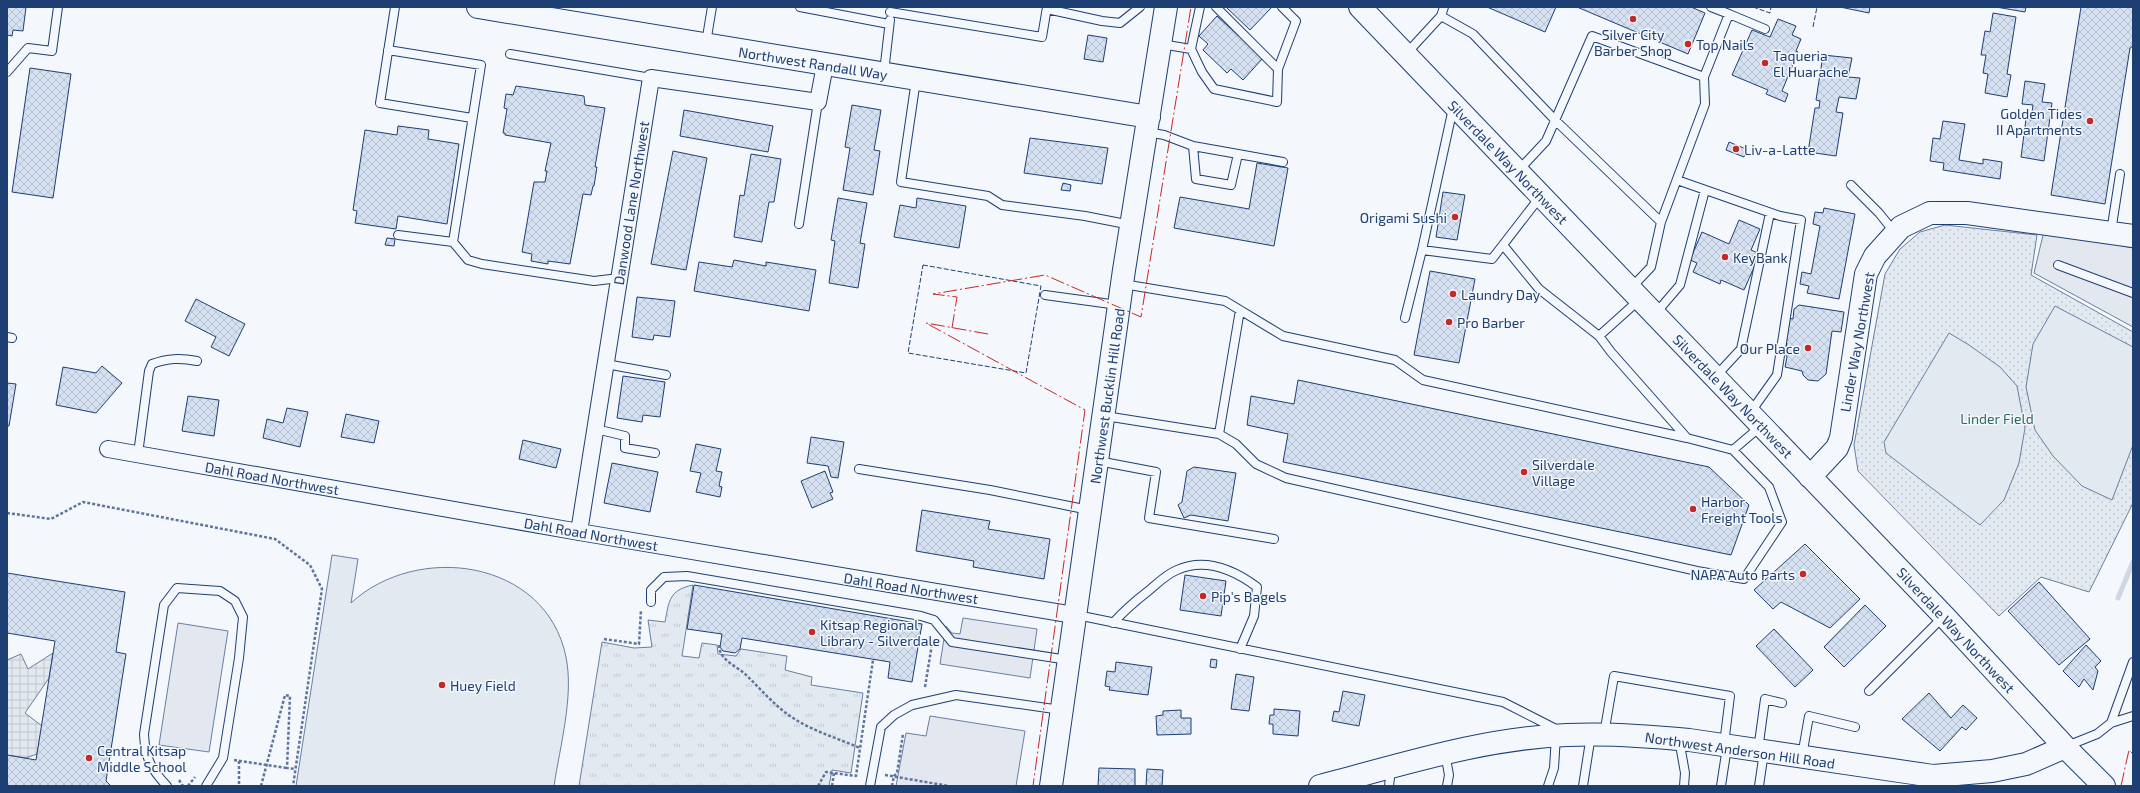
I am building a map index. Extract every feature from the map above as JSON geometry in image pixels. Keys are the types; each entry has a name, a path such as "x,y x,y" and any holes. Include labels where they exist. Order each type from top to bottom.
{"main road":[{"name":"Northwest Randall Way","path":"478,7 550,16 706,45 916,80 1148,125"},
{"name":"Northwest Bucklin Hill Road","path":"1051,786 1074,615 1166,7"},
{"name":"Silverdale Way Northwest","path":"1367,10 1406,55 1454,106 1944,616 2065,747 2104,786"},
{"name":"Linder Way Northwest","path":"1810,477 1837,448 1841,438 1866,274 1875,256 1901,227 1930,213 1967,213 2133,236"},
{"path":"1060,718 1063,786"},
{"name":"Northwest Anderson Hill Road","path":"1320,786 1390,776 1445,753 1506,742 1562,735 1597,735 1678,739 1802,757 1905,776 1960,777 2026,764 2065,747"}],"street":[{"path":"651,78 818,102 825,65"},
{"name":"Danwood Lane Northwest","path":"579,532 651,78"},
{"name":"Dahl Road Northwest","path":"108,449 579,532 1074,615"}],"lane":[{"path":"7,72 28,48 52,51 58,7"},
{"path":"395,7 380,103 472,118"},
{"path":"706,45 712,7"},
{"path":"800,7 889,24"},
{"path":"914,16 916,7"},
{"path":"884,75 891,10 914,16 1042,37 1047,8 1102,22 1120,23 1140,7"},
{"path":"1200,7 1191,49 1202,72 1214,89 1277,102 1278,69 1296,22 1286,8"},
{"path":"1216,7 1278,69"},
{"path":"1406,55 1441,16 1444,7"},
{"path":"1711,7 1765,29"},
{"path":"1599,336 1635,294 1651,267 1661,222 1705,104 1704,78 1729,14"},
{"path":"1441,16 1473,34 1556,121 1661,222"},
{"path":"1518,172 1546,141 1592,36 1704,78"},
{"path":"1160,44 1191,49"},
{"path":"388,50 481,65 454,242"},
{"path":"510,54 651,78"},
{"path":"916,80 901,182 988,196 1002,205 1085,216 1133,225"},
{"path":"799,224 818,102"},
{"path":"1405,318 1422,250 1454,106"},
{"path":"1148,125 1164,135 1193,146 1283,162"},
{"path":"1193,146 1196,179 1232,185 1238,154"},
{"path":"2111,233 2120,174"},
{"path":"1677,180 1770,213 1801,220 1777,375 1756,420 1733,450"},
{"path":"1851,185 1879,213 1895,233"},
{"path":"1655,315 1680,285 1705,190"},
{"path":"1422,250 1492,259 1541,197"},
{"path":"1715,377 1741,349 1770,213"},
{"path":"398,235 454,242 468,260 482,264 594,281 619,278"},
{"path":"1503,245 1539,289 1599,336 1611,352 1687,438"},
{"path":"2058,265 2133,293"},
{"path":"1105,416 1219,434 1236,444 1256,464 1286,478 1697,571 1744,578 1782,522 1769,487 1733,450 1687,438 1423,380 1395,360 1283,336 1225,301 1123,284"},
{"path":"1045,295 1121,305"},
{"path":"1219,434 1240,310"},
{"path":"138,454 149,371 152,364 165,359 184,358 197,361"},
{"path":"606,364 666,375"},
{"path":"596,429 625,436 625,448 655,453"},
{"path":"1098,461 1156,472 1149,518 1274,539"},
{"path":"859,469 990,490 1090,510"},
{"path":"1113,623 1128,606 1177,569 1200,564 1223,567 1239,574 1257,587 1254,616 1240,649"},
{"path":"650,602 651,590 664,577 687,576 921,616 934,620 952,642 1069,660"},
{"path":"166,786 157,776 148,761 144,734 164,605 177,588 184,588 220,591 235,601 243,617 239,658 223,758 206,786"},
{"path":"1074,615 1503,702 1562,735 1548,786"},
{"path":"1869,691 1944,616"},
{"path":"2111,723 2133,662"},
{"path":"1583,786 1614,676 1730,696 1721,786"},
{"path":"870,786 881,727 894,714 912,705 956,695 1060,718"},
{"path":"1758,786 1765,699 1782,703"},
{"path":"1802,757 1809,716 1855,727"},
{"path":"2065,747 2097,734 2111,723 2133,716"},
{"path":"1678,739 1685,773 1684,786"},
{"path":"1445,753 1449,775 1447,786"}],"path":[{"path":"7,512 51,518 83,502 275,539 310,565 322,589 293,786"},
{"path":"604,639 640,644 641,611 646,602 650,602"},
{"path":"926,687 934,635 942,631"},
{"path":"719,645 722,656 743,673 762,694 787,714 814,730 860,748"},
{"path":"818,786 826,772 856,776 873,660"},
{"path":"261,786 285,695 290,696 287,768"},
{"path":"892,786 894,776 897,773 903,734"},
{"path":"239,786 239,761 295,769"},
{"path":"857,770 949,786"},
{"path":"832,786 834,773"}],"green space":[{"name":"Linder Field","path":"1945,225 2037,235 2031,275 2133,332 2133,503 2089,592 2041,577 1999,616 1858,471 1854,445 1885,274 1900,249 1920,232"},
{"path":"2055,306 2133,347 2133,445 2112,500 2082,486 2053,456 2035,430 2026,387 2033,344"},
{"path":"1949,333 2000,367 2017,386 2025,428 2019,463 2004,500 1980,525 1886,453 1884,442"},
{"name":"Huey Field","path":"332,555 358,559 351,603 378,584 410,572 443,567 476,570 507,581 533,599 554,624 566,657 568,672 565,721 554,786 296,786"},
{"path":"693,585 682,656 699,658 702,643 717,645 718,654 736,656 741,649 787,656 785,670 812,677 811,685 863,693 851,773 832,770 829,786 579,786 602,642 634,648 652,647 648,620 665,622 669,602 675,593 685,587"}],"shaded area":[{"path":"2044,231 2133,248 2133,327 2034,273"},
{"path":"963,618 1037,629 1030,678 940,664 946,626 952,633 960,634"},
{"path":"178,623 228,631 209,752 159,745"},
{"path":"53,653 49,678 25,713 42,726 37,754 26,758 7,755 7,660 21,654 28,669"},
{"path":"930,716 1025,731 1016,786 896,786 906,733 926,736"}],"building":[{"path":"7,7 26,7 23,31 13,30 12,36 7,35"},
{"path":"1226,7 1272,7 1250,30"},
{"path":"1487,7 1556,7 1545,32"},
{"path":"1577,7 1691,7 1705,13 1688,54"},
{"path":"1840,7 1870,7 1869,13"},
{"path":"1996,7 2026,7 2025,12"},
{"name":"Golden Tides II Apartments","path":"2081,7 2133,7 2133,46 2130,48 2105,204 2051,195"},
{"path":"1993,13 2016,17 2007,74 2011,75 2007,97 1985,93 1988,74 1983,73 1986,55 1981,55 1985,31 1990,32"},
{"path":"1217,16 1263,58 1243,80 1231,69 1227,73 1203,50 1208,44 1199,36"},
{"name":"Taqueria El Huarache","path":"1778,19 1796,26 1792,35 1801,39 1796,51 1798,52 1782,91 1788,94 1785,102 1766,94 1768,90 1732,75 1752,30 1770,37"},
{"path":"1088,35 1107,38 1103,62 1084,59"},
{"path":"1823,55 1852,58 1848,77 1860,78 1856,99 1839,97 1836,112 1843,113 1836,156 1808,152 1815,108 1819,108 1820,101 1816,100"},
{"path":"30,68 71,74 53,198 12,192"},
{"path":"2025,81 2045,84 2042,102 2052,103 2044,161 2021,157 2026,119 2031,120 2033,105 2022,104"},
{"path":"516,86 584,96 585,105 605,108 595,167 597,167 594,186 591,195 583,194 570,264 548,261 548,264 531,261 532,254 522,252 534,182 545,182 547,171 545,171 551,143 505,135 505,133 503,133 507,109 504,108 506,94 513,95"},
{"path":"852,105 881,110 874,150 880,151 873,195 843,190 850,148 845,147"},
{"path":"684,110 773,126 768,152 680,136"},
{"path":"1943,121 1965,124 1959,160 1983,164 1983,159 2002,162 2000,179 1943,170 1944,163 1930,161 1933,138 1940,139"},
{"path":"398,126 429,130 428,139 459,144 447,224 398,216 396,229 355,223 357,211 353,210 365,130 397,135"},
{"path":"1030,138 1108,148 1102,184 1024,173"},
{"name":"Liv-a-Latte","path":"1729,142 1746,149 1744,157 1726,150"},
{"path":"673,151 707,158 686,270 651,264"},
{"path":"751,154 781,159 774,202 769,202 762,242 734,237 740,195 744,196"},
{"path":"1257,163 1288,168 1274,246 1174,228 1180,197 1249,209"},
{"path":"1063,183 1071,185 1070,191 1061,190"},
{"path":"1443,192 1465,195 1457,240 1436,237"},
{"path":"838,198 867,203 860,243 865,244 858,288 829,283 835,241 831,240"},
{"path":"917,198 966,206 959,248 894,237 900,205 916,208"},
{"path":"1824,208 1855,214 1839,299 1807,293 1809,286 1800,284 1802,272 1811,274 1820,226 1813,224 1815,212 1823,213"},
{"name":"KeyBank","path":"1739,220 1760,229 1751,250 1760,254 1744,290 1721,280 1720,284 1693,272 1697,263 1690,260 1702,232 1729,244"},
{"path":"387,238 395,239 394,246 385,245"},
{"path":"734,260 766,266 766,262 816,270 809,311 694,291 699,262 732,267"},
{"path":"1430,271 1475,279 1459,363 1414,355"},
{"path":"637,297 675,301 670,337 654,335 653,340 632,337"},
{"path":"196,299 245,324 229,356 211,347 216,337 185,321"},
{"name":"Our Place","path":"1799,305 1844,312 1841,332 1832,331 1826,374 1818,381 1808,380 1803,375 1802,371 1785,367 1787,343 1785,342 1788,318 1793,319 1794,309"},
{"path":"102,366 122,383 96,413 56,405 63,367 96,373"},
{"path":"623,376 665,382 660,417 643,415 642,422 617,418"},
{"name":"Silverdale Village","path":"1298,380 1709,467 1749,505 1731,555 1283,462 1288,434 1247,425 1251,396 1294,404"},
{"path":"7,383 16,384 9,426 7,426"},
{"path":"188,396 219,400 214,436 182,431"},
{"path":"287,408 308,412 300,447 263,438 267,419 283,423"},
{"path":"346,414 379,421 374,443 341,437"},
{"path":"811,437 844,442 838,478 831,477 828,466 807,463"},
{"path":"523,440 561,449 556,468 519,459"},
{"path":"696,444 721,449 716,471 722,472 719,486 722,487 720,497 696,492 701,473 690,471"},
{"path":"612,463 658,472 650,512 604,503"},
{"path":"1194,467 1236,473 1228,521 1191,515 1184,518 1178,505 1182,502 1187,471"},
{"path":"825,471 833,492 830,493 833,499 812,508 801,481"},
{"path":"922,510 990,521 988,529 1050,539 1044,579 973,567 974,561 916,551"},
{"name":"NAPA Auto Parts","path":"1805,544 1860,599 1830,628 1781,602 1773,609 1754,590"},
{"path":"7,573 125,592 116,652 126,654 106,781 111,786 7,786 7,755 36,760 55,641 7,633"},
{"name":"Pip's Bagels","path":"1185,575 1226,581 1221,616 1180,610"},
{"path":"2039,582 2090,639 2059,665 2008,611"},
{"name":"Kitsap Regional Library - Silverdale","path":"694,585 922,624 912,682 888,678 890,662 742,638 740,649 735,653 723,651 720,647 722,634 687,629"},
{"path":"1865,605 1886,626 1844,667 1824,647"},
{"path":"1774,629 1813,670 1795,687 1756,646"},
{"path":"2086,645 2101,661 2095,667 2098,671 2093,690 2084,679 2079,687 2063,671"},
{"path":"1211,659 1217,660 1216,668 1210,667"},
{"path":"1116,662 1152,667 1148,695 1109,690 1110,687 1105,686 1107,671 1115,672"},
{"path":"1236,674 1254,677 1249,711 1231,709"},
{"path":"1343,691 1365,695 1359,726 1332,721 1334,711 1339,712"},
{"path":"1929,693 1951,718 1963,705 1977,718 1966,730 1962,727 1940,751 1902,719"},
{"path":"1274,709 1300,711 1298,736 1273,734 1273,724 1269,724 1270,715 1274,715"},
{"path":"1181,710 1181,718 1191,718 1191,734 1157,735 1156,716 1163,715 1163,711"},
{"path":"1099,768 1135,769 1135,786 1098,786"},
{"path":"1147,769 1163,770 1162,786 1146,786"}],"waterway":[{"path":"2118,598 2133,562"}],"fence":[{"path":"1753,7 1770,13 1771,7"},
{"path":"1813,27 1817,7"},
{"path":"923,265 1041,286 1026,373 908,353 923,265"}],"power":[{"path":"952,328 957,297 933,294 1045,275 1141,317 1191,7"},
{"path":"988,334 926,323 1085,410 1033,786"},
{"path":"2121,786 2129,750 2133,754"}],"place":[{"name":"Silver City Barber Shop","path":"1633,19"},
{"name":"Top Nails","path":"1688,44"},
{"name":"Taqueria El Huarache","path":"1765,63"},
{"name":"Golden Tides II Apartments","path":"2090,121"},
{"name":"Liv-a-Latte","path":"1736,149"},
{"name":"Origami Sushi","path":"1455,217"},
{"name":"KeyBank","path":"1725,257"},
{"name":"Laundry Day","path":"1453,294"},
{"name":"Pro Barber","path":"1449,322"},
{"name":"Our Place","path":"1808,348"},
{"name":"Silverdale Village","path":"1524,472"},
{"name":"Harbor Freight Tools","path":"1693,509"},
{"name":"NAPA Auto Parts","path":"1803,574"},
{"name":"Pip's Bagels","path":"1203,596"},
{"name":"Kitsap Regional Library - Silverdale","path":"812,632"},
{"name":"Huey Field","path":"442,685"},
{"name":"Central Kitsap Middle School","path":"89,758"}]}
